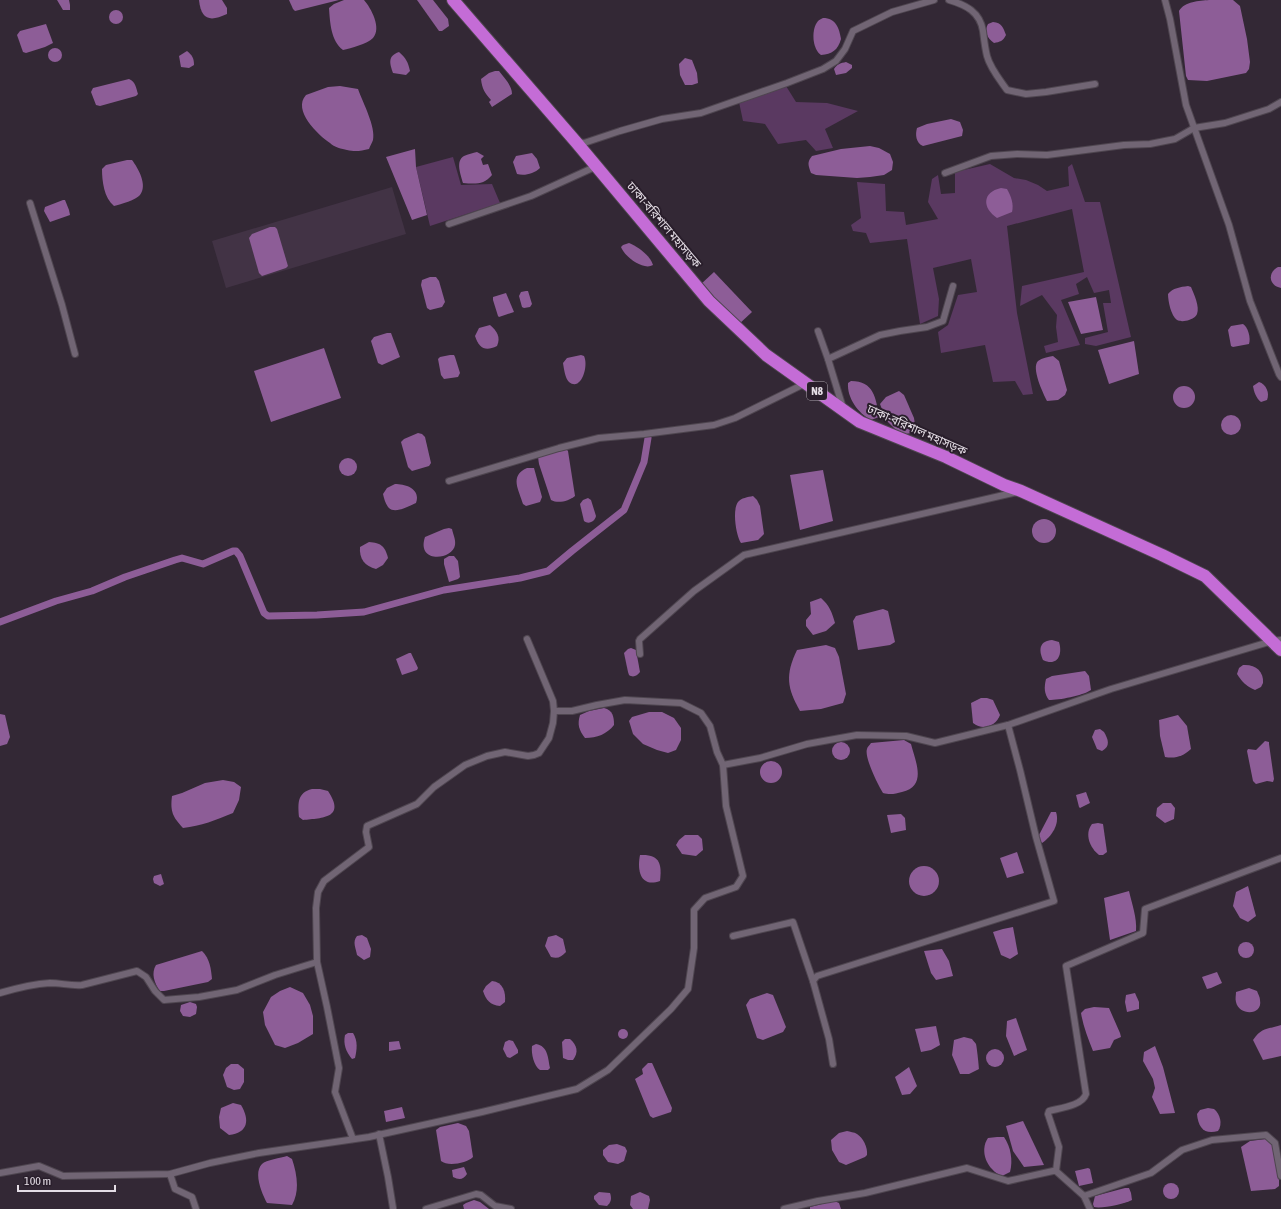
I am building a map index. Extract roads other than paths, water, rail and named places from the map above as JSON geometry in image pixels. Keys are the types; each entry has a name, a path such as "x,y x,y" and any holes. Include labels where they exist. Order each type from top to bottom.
{"highway":[{"name":"ঢাকা-বরিশাল মহাসড়ক","path":"453,0 576,142 709,301 766,355 860,422 946,457 1004,485 1021,491 1205,576 1277,640 1281,650"}],"street":[{"path":"576,142 584,143 641,124 701,113 823,69 836,61 845,49 853,31 892,12 934,0"},
{"path":"949,0 971,9 975,14 983,28 987,56 993,69 1007,90 1026,94 1095,84"},
{"path":"1165,0 1186,105 1229,225 1250,301 1281,377"},
{"path":"945,173 991,156 1017,154 1047,155 1150,144 1175,139 1194,128 1225,123 1269,109 1281,102"},
{"path":"449,224 530,196 596,166"},
{"path":"30,203 62,305 75,354"},
{"path":"828,359 880,336 927,327 943,321 953,286"},
{"path":"818,332 844,411 846,412"},
{"path":"1274,361 1281,359"},
{"path":"449,481 558,448 599,438 714,425 735,418 806,383"},
{"path":"640,654 640,639 694,591 744,555 1021,491"},
{"path":"353,1139 334,1092 339,1068 328,1007 317,962 316,908 318,892 324,881 369,847 366,832 367,826 417,804 434,787 465,765 487,756 505,752 528,756 539,752 549,738 553,723 553,701 527,639"},
{"path":"723,765 760,758 807,744 857,735 906,736 935,744 1008,725 1111,689 1277,640"},
{"path":"0,1173 39,1166 63,1176 170,1174 210,1163 259,1153 353,1139 482,1112 578,1089 608,1070 671,1009 688,989 694,948 694,910 705,898 736,887 743,876 726,806 723,765 717,752 710,726 700,713 681,703 625,700 572,711 554,711"},
{"path":"813,981 817,976 823,974 1054,901 1036,837 1008,725"},
{"path":"1056,1171 1059,1147 1048,1114 1049,1111 1078,1103 1085,1099 1086,1094 1066,966 1143,933 1145,909 1281,858"},
{"path":"733,936 793,922 813,981 829,1039 834,1064"},
{"path":"0,993 27,985 51,983 74,986 82,985 136,971 146,977 155,991 164,1000 199,997 237,990 275,975 317,962"},
{"path":"379,1134 393,1209"},
{"path":"1084,1196 1151,1173 1182,1150 1212,1140 1252,1135 1266,1135 1275,1143 1281,1176"},
{"path":"784,1209 818,1201 865,1193 967,1168 1008,1181 1056,1171 1084,1196 1090,1209"},
{"path":"170,1174 175,1189 192,1197 196,1209"},
{"path":"426,1209 476,1194 481,1195 495,1206 511,1209"}],"waterway":[{"path":"0,622 56,601 92,591 125,577 175,560 182,558 203,564 233,551 236,551 240,556 264,613 268,616 364,612 444,590 520,578 548,571 624,510 644,462 648,438"}]}
